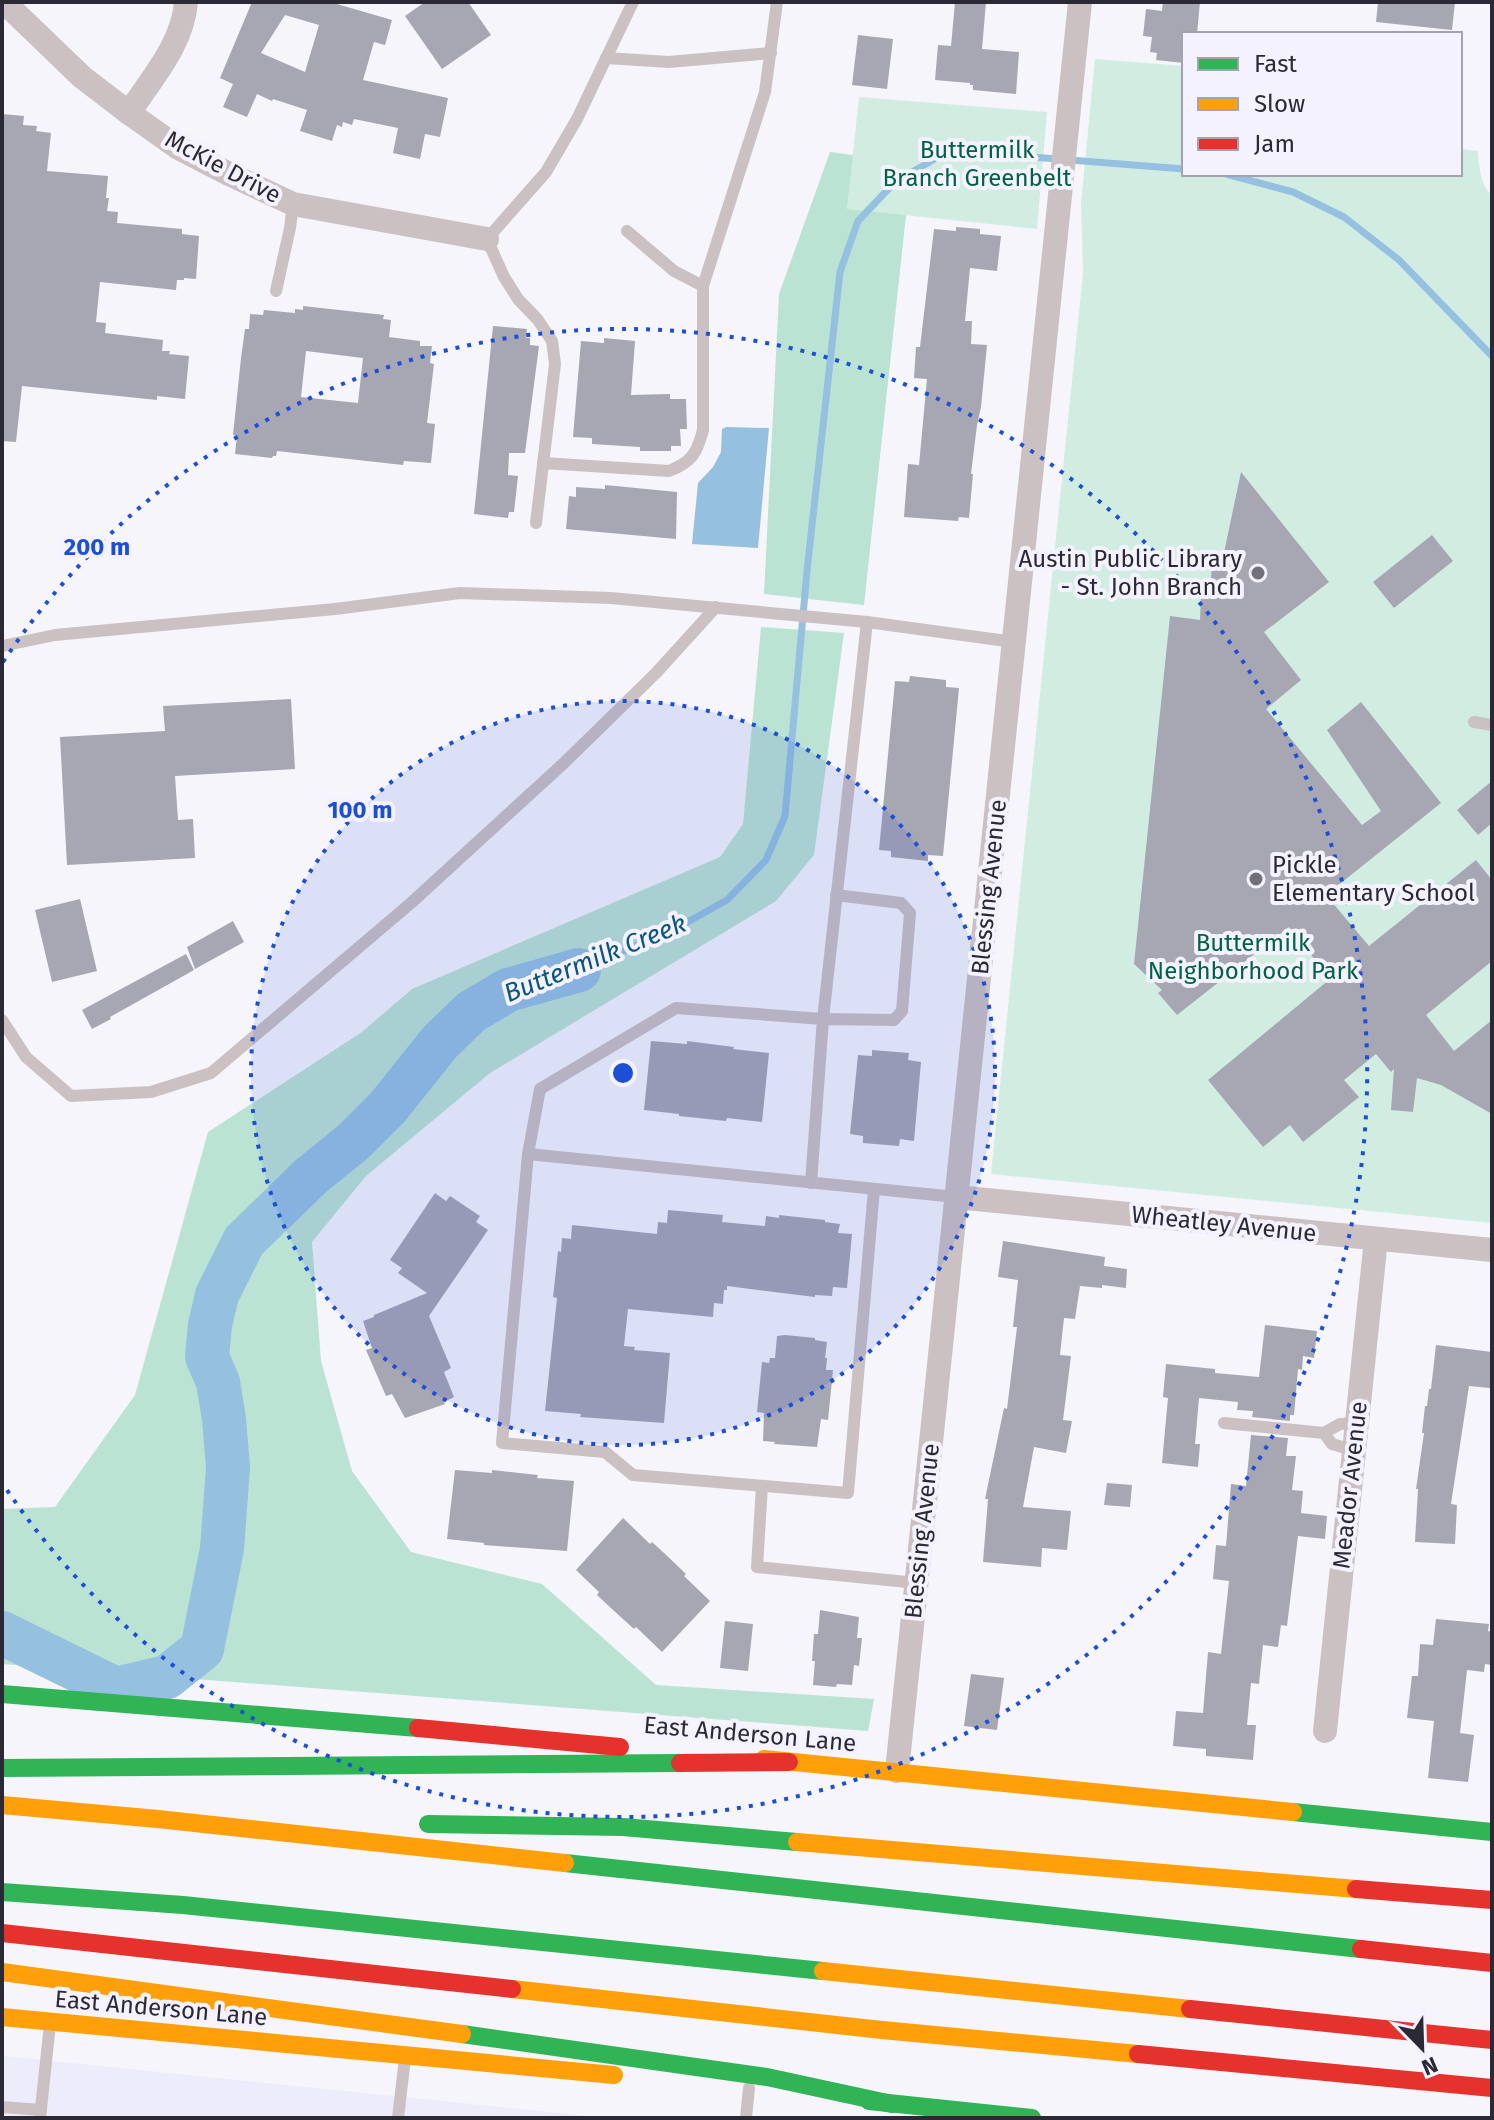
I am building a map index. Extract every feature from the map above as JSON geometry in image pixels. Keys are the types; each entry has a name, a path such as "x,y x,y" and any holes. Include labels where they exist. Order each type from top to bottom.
{"main road":[{"name":"East Anderson Lane","path":"2,1694 897,1771 1492,1832"},
{"path":"2,1768 789,1762"},
{"path":"2,1805 158,1819 1492,1963"},
{"path":"158,1819 359,1823"},
{"path":"406,1823 623,1827 1492,1900"},
{"path":"2,1892 183,1905 1492,2040"},
{"path":"2,1933 882,2030 1492,2088"},
{"path":"2,1972 767,2077 892,2104"},
{"name":"East Anderson Lane","path":"2,2017 1032,2118"}],"street":[{"name":"McKie Drive","path":"4,2 82,77 129,113 177,147 239,180 293,204 487,239"},
{"path":"129,113 175,44 186,2"},
{"name":"Blessing Avenue","path":"897,1771 1080,2"},
{"name":"Wheatley Avenue","path":"956,1197 1492,1250"},
{"name":"Meador Avenue","path":"1325,1731 1376,1239"}],"lane":[{"path":"536,523 555,364 552,341 518,299 487,239 546,172 577,119 633,2"},
{"path":"543,463 669,471 692,458 700,444 703,430 703,286 765,92 777,2"},
{"path":"606,58 669,62 771,53"},
{"path":"276,291 293,204"},
{"path":"627,231 674,271 703,286"},
{"path":"2,646 55,635 335,609 460,593 611,598 716,607 852,620 1014,642"},
{"path":"2,1020 26,1057 71,1096 151,1092 211,1073 411,903 564,763 656,673 716,607"},
{"path":"811,1183 823,1019 867,622"},
{"path":"1474,722 1492,725"},
{"path":"836,895 901,903 910,913 902,1011 894,1020 823,1019 676,1008 540,1089 528,1154 502,1443 605,1452 633,1475 848,1493 874,1189"},
{"path":"528,1154 956,1197"},
{"path":"1224,1423 1324,1433 1340,1424 1356,1423"},
{"path":"1324,1433 1332,1444 1353,1450"},
{"path":"762,1486 757,1567 917,1583"},
{"path":"2,2107 41,2114 50,2021"},
{"path":"398,2118 405,2055"},
{"path":"746,2118 749,2088"}],"shaded area":[{"path":"2,2056 13,2057 608,2118 2,2118"}],"green space":[{"name":"Buttermilk Neighborhood Park","path":"1095,59 1182,66 1182,176 1462,176 1462,149 1478,151 1483,181 1492,196 1492,1223 991,1174 1083,273 1081,204"},
{"name":"Buttermilk Branch Greenbelt","path":"859,97 1047,112 1037,229 847,209"},
{"path":"830,152 853,155 847,209 906,215 864,605 764,594 779,294"},
{"path":"761,627 844,633 814,855 776,901 490,1073 366,1176 312,1242 321,1361 352,1471 411,1552 542,1584 656,1685 874,1699 868,1731 2,1664 2,1509 55,1507 135,1395 208,1132 362,1032 412,989 720,857 743,824"}],"water":[{"path":"769,428 758,548 692,544 698,483 713,467 721,452 722,429"}],"building":[{"path":"252,2 330,2 392,20 385,45 374,42 363,80 448,98 440,137 425,134 420,159 393,153 398,128 354,119 352,125 343,122 342,127 337,125 332,141 300,131 307,110 257,94 247,117 223,107 233,84 220,78","holes":["285,15 319,25 305,72 261,53"]},
{"path":"425,2 468,2 491,35 442,69 405,16"},
{"path":"955,2 986,2 982,49 1019,52 1016,94 973,90 970,83 935,80 938,45 951,46"},
{"path":"1163,2 1200,2 1197,32 1182,32 1182,63 1156,60 1157,53 1150,52 1152,37 1143,36 1146,9 1162,11"},
{"path":"1378,2 1455,2 1452,30 1376,22"},
{"path":"858,35 893,39 887,89 852,85"},
{"path":"2,114 24,116 23,125 37,126 36,131 51,133 47,171 108,176 107,211 118,212 117,223 182,229 182,234 199,236 196,279 177,280 176,290 100,282 96,322 106,323 105,333 163,340 162,351 189,356 185,399 157,396 157,400 22,386 16,442 2,441"},
{"path":"956,227 980,229 980,234 1001,236 997,271 970,268 965,321 972,321 971,344 987,345 971,474 969,518 959,517 958,521 904,517 908,464 919,465 927,379 914,378 934,229 956,231"},
{"path":"303,306 384,315 383,319 391,320 389,337 420,341 420,346 432,346 430,363 434,364 427,423 435,424 431,463 404,461 403,465 277,451 272,458 235,454 237,436 233,435 241,358 250,314 263,315 264,310 295,313 295,309 303,310","holes":["306,351 363,358 358,403 301,397"]},
{"path":"493,326 527,329 526,338 530,338 530,345 539,346 525,453 509,453 508,475 518,476 514,512 509,512 508,518 474,514"},
{"path":"604,338 635,341 631,395 670,394 670,399 686,399 687,429 680,429 681,446 671,446 671,451 640,451 640,447 592,444 592,438 573,437 581,341 604,343"},
{"path":"1241,472 1329,582 1264,632 1301,680 1266,709 1362,825 1381,811 1327,730 1361,702 1441,803 1326,895 1369,946 1476,860 1492,880 1492,961 1426,1015 1454,1051 1492,1020 1492,1114 1441,1085 1417,1078 1413,1112 1391,1110 1394,1069 1391,1072 1376,1054 1344,1080 1359,1097 1303,1142 1290,1125 1263,1147 1208,1080 1330,979 1289,927 1177,1015 1158,993 1162,990 1134,964 1170,616 1200,620 1201,596 1209,597 1212,567 1221,567"},
{"path":"605,485 677,492 676,539 566,529 569,496 576,497 576,487 605,489"},
{"path":"1432,535 1453,561 1394,608 1373,582"},
{"path":"910,676 946,680 946,687 959,688 943,856 928,855 928,861 891,857 891,851 879,850 895,681 909,682"},
{"path":"291,699 295,769 175,776 178,820 193,819 195,858 67,865 60,737 165,731 163,706"},
{"path":"1492,781 1492,823 1478,835 1457,810"},
{"path":"80,899 97,971 52,982 35,910"},
{"path":"233,921 244,942 195,969 187,947"},
{"path":"186,954 194,970 92,1029 82,1010"},
{"path":"651,1041 687,1044 687,1041 769,1053 762,1122 727,1118 726,1121 644,1110"},
{"path":"872,1050 909,1053 908,1060 921,1062 914,1141 900,1139 899,1146 863,1143 863,1136 850,1134 858,1055 872,1056"},
{"path":"435,1193 446,1201 450,1196 480,1216 476,1222 488,1230 429,1316 451,1368 444,1372 454,1397 445,1404 405,1418 392,1394 386,1396 366,1350 372,1348 363,1321 427,1293 398,1273 402,1268 390,1260"},
{"path":"668,1210 723,1215 722,1222 765,1226 766,1216 779,1218 779,1215 840,1224 838,1233 852,1234 847,1288 833,1287 832,1296 815,1297 727,1286 723,1304 714,1303 713,1317 628,1309 624,1346 635,1347 634,1350 670,1353 664,1423 580,1417 581,1414 545,1411 557,1298 553,1297 562,1238 571,1239 572,1225 657,1234 658,1222 667,1223"},
{"path":"1003,1241 1105,1257 1104,1266 1127,1269 1126,1288 1080,1286 1075,1319 1064,1318 1060,1355 1071,1356 1063,1420 1072,1421 1066,1453 1034,1447 1023,1507 1071,1511 1067,1550 1042,1548 1041,1567 983,1562 988,1499 985,1499 1004,1408 1007,1409 1017,1327 1013,1327 1018,1280 998,1277"},
{"path":"1265,1325 1317,1331 1314,1358 1303,1356 1302,1370 1298,1369 1294,1415 1290,1415 1290,1421 1252,1417 1253,1411 1237,1410 1238,1402 1199,1398 1195,1444 1200,1444 1198,1467 1162,1463 1168,1398 1163,1397 1166,1364 1259,1377"},
{"path":"777,1336 827,1342 826,1370 833,1370 828,1420 821,1419 817,1447 763,1441 764,1413 757,1412 762,1362 769,1363 770,1358 775,1358"},
{"path":"1436,1345 1492,1352 1490,1388 1469,1386 1451,1504 1457,1505 1455,1544 1415,1542 1416,1489 1425,1406 1431,1389"},
{"path":"1251,1435 1288,1438 1286,1456 1296,1456 1292,1490 1303,1491 1301,1513 1327,1516 1325,1539 1298,1536 1287,1626 1281,1625 1278,1647 1263,1645 1259,1684 1251,1683 1247,1725 1256,1725 1253,1760 1206,1756 1206,1749 1173,1746 1176,1711 1203,1713 1208,1652 1221,1654 1229,1581 1213,1579 1216,1545 1226,1546 1231,1484 1246,1486"},
{"path":"455,1470 492,1473 492,1470 574,1481 567,1551 447,1539"},
{"path":"1107,1483 1132,1485 1130,1507 1104,1505"},
{"path":"623,1518 663,1552 710,1601 662,1652 597,1595 599,1592 576,1570"},
{"path":"820,1610 859,1617 857,1638 862,1638 859,1666 854,1665 852,1685 813,1685 814,1634 818,1634"},
{"path":"1436,1619 1489,1624 1488,1631 1492,1632 1492,1665 1485,1664 1484,1672 1467,1670 1460,1733 1474,1735 1468,1782 1428,1778 1434,1721 1407,1718 1412,1676 1418,1676 1420,1644 1433,1645"},
{"path":"725,1621 753,1624 748,1671 720,1668"},
{"path":"971,1674 1004,1678 997,1730 964,1726"}],"waterway":[{"name":"Buttermilk Creek","path":"579,970 675,929 727,900 766,860 785,816 807,571 840,272 858,221 895,182 938,157 980,153 1182,169"},
{"name":"Buttermilk Creek","path":"1233,176 1293,192 1344,217 1399,260 1492,356"},
{"name":"Buttermilk Creek","path":"2,1633 116,1689 167,1677 202,1649 222,1549 228,1467 218,1382 207,1357 210,1325 217,1295 244,1241 388,1107 440,1042 471,1012 508,990 579,970"}],"traffic: fast":[{"path":"2,1694 418,1728"},
{"path":"2,1768 680,1763"},
{"path":"1293,1812 1492,1832"},
{"path":"428,1824 623,1827 797,1842"},
{"path":"565,1863 1361,1949"},
{"path":"2,1892 183,1905 823,1971"},
{"path":"462,2034 767,2077 892,2104"},
{"path":"869,2101 1032,2118"}],"traffic: slow":[{"path":"764,1759 1293,1812"},
{"path":"2,1805 565,1863"},
{"path":"797,1842 1356,1889"},
{"path":"823,1971 1190,2009"},
{"path":"2,1972 462,2034"},
{"path":"512,1989 882,2030 1138,2054"},
{"path":"2,2017 614,2075"}],"traffic: jam":[{"path":"418,1728 620,1747"},
{"path":"680,1763 789,1762"},
{"path":"1356,1889 1492,1900"},
{"path":"2,1933 512,1989"},
{"path":"1361,1949 1492,1963"},
{"path":"1190,2009 1492,2040"},
{"path":"1138,2054 1492,2088"}],"place":[{"name":"Austin Public Library - St. John Branch","path":"1258,573"},
{"name":"Pickle Elementary School","path":"1256,879"}]}
